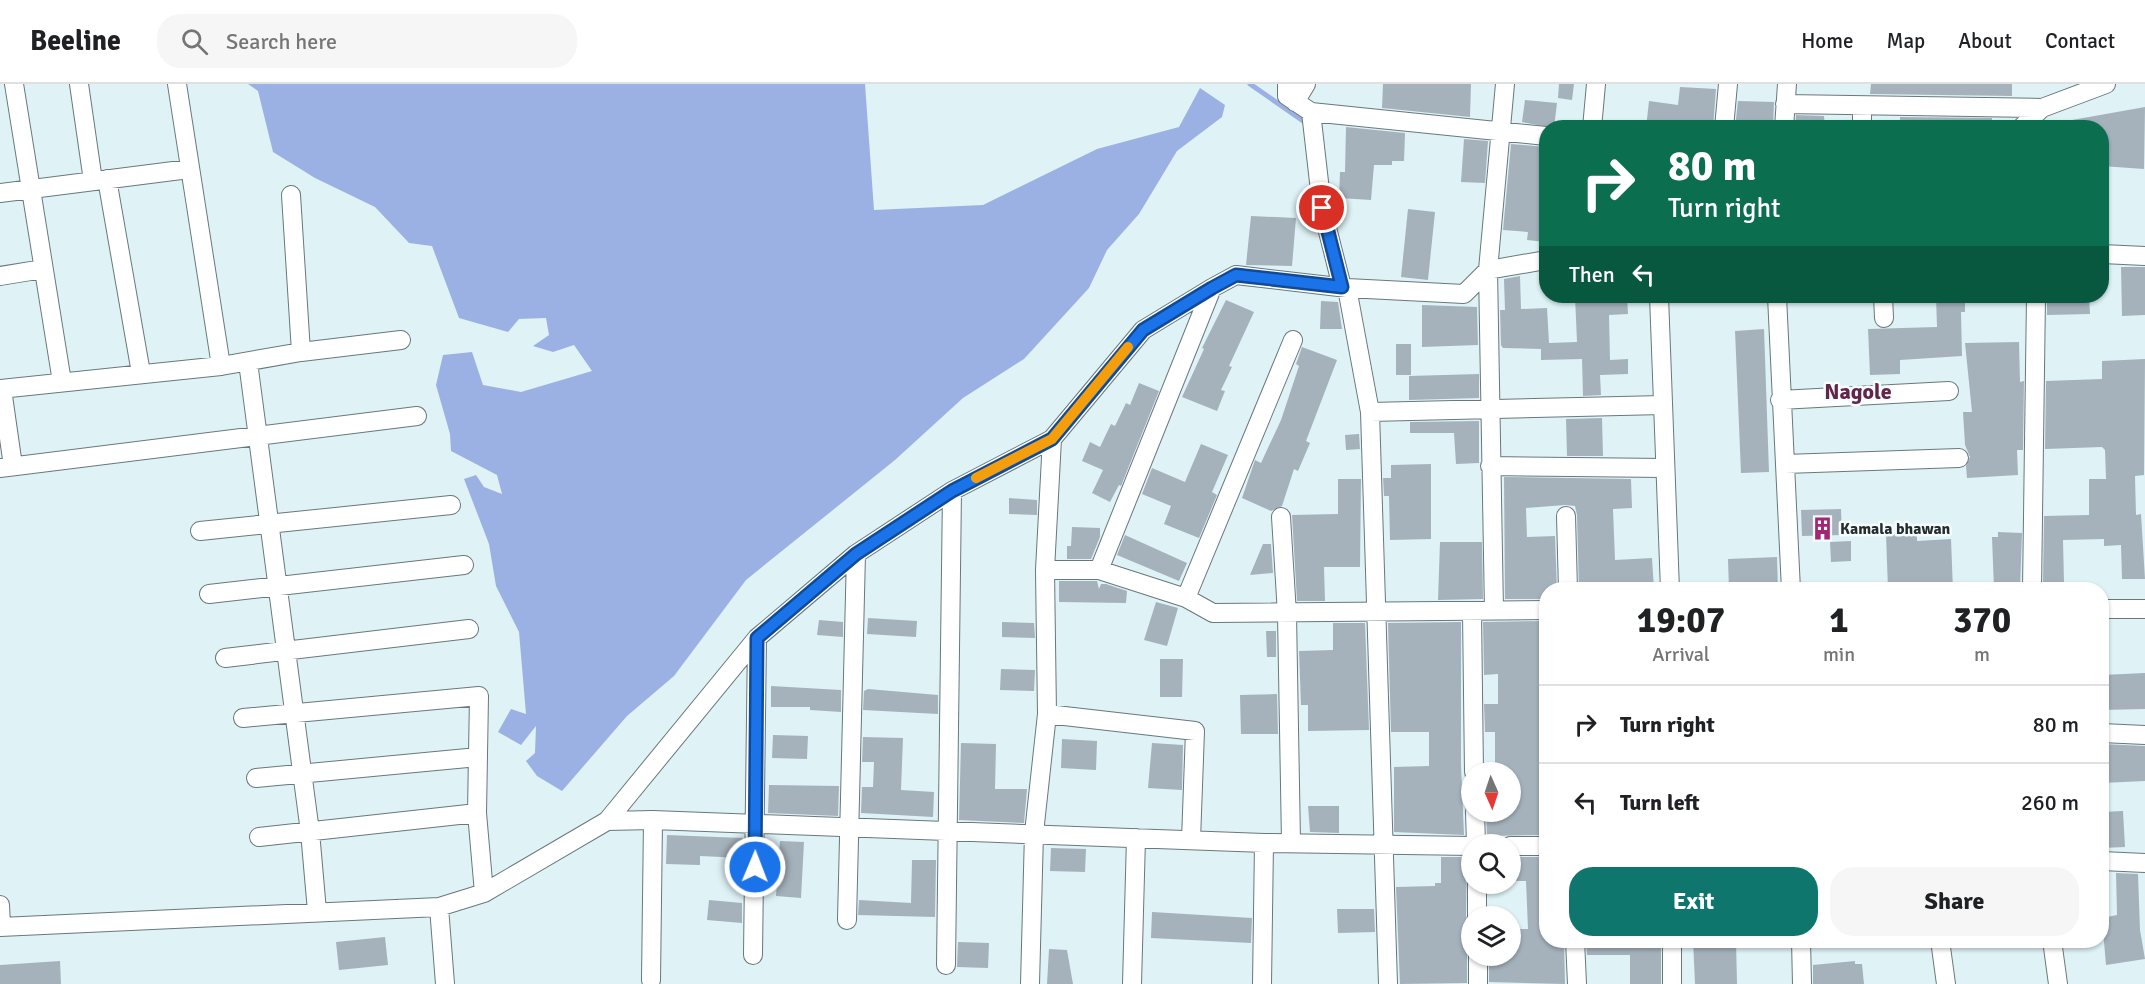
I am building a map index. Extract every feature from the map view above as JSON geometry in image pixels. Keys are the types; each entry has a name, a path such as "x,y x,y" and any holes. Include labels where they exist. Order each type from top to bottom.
{"street":[{"path":"14,84 29,189 62,382"},
{"path":"79,84 141,373"},
{"path":"177,84 221,366"},
{"path":"1287,84 1287,96 1311,112 1539,135"},
{"path":"1295,102 1306,84"},
{"path":"1494,611 1488,270 1505,84"},
{"path":"1593,120 1596,84"},
{"path":"1725,120 1728,84"},
{"path":"1784,120 1786,84"},
{"path":"1785,104 2042,108 2106,84"},
{"path":"1862,106 1862,120"},
{"path":"2029,120 2042,108"},
{"path":"1311,112 1322,208 1345,287 1370,412 1388,984"},
{"path":"0,193 189,168"},
{"path":"291,195 301,352"},
{"path":"2109,254 2145,256"},
{"path":"0,905 1,927 440,907 484,893 608,821 757,638 856,554 952,491 1052,439 1143,330 1212,288 1236,275 1345,287 1464,294 1488,270 1539,261"},
{"path":"0,276 42,269"},
{"path":"1099,570 1212,288"},
{"path":"1659,303 1670,582"},
{"path":"1777,303 1780,400 1791,582"},
{"path":"1883,303 1884,318"},
{"path":"2032,582 2036,303"},
{"path":"400,340 301,352 221,366 1,389 6,467 417,416"},
{"path":"1186,597 1293,340"},
{"path":"248,362 302,773 317,911"},
{"path":"1780,400 1949,391"},
{"path":"1370,412 1490,411 1663,405"},
{"path":"1030,984 1034,833 1047,714 1045,570 1052,439"},
{"path":"1785,464 1959,458"},
{"path":"1490,466 1665,468"},
{"path":"946,965 952,491"},
{"path":"200,531 451,505"},
{"path":"1566,516 1568,582"},
{"path":"1281,517 1287,614 1291,842"},
{"path":"847,920 856,554"},
{"path":"209,594 464,565"},
{"path":"1045,570 1099,570 1186,597 1213,613 1539,610"},
{"path":"2109,609 2145,609"},
{"path":"1472,612 1474,762"},
{"path":"225,658 470,629"},
{"path":"753,955 757,638"},
{"path":"243,718 479,696 477,813 484,893"},
{"path":"1047,714 1195,731 1191,840"},
{"path":"2109,734 2145,735"},
{"path":"256,778 478,757"},
{"path":"260,837 477,813"},
{"path":"608,821 653,820 849,826 1264,843 1461,846"},
{"path":"651,980 653,820"},
{"path":"1132,984 1136,838"},
{"path":"1262,984 1264,843"},
{"path":"1521,846 1539,846"},
{"path":"2109,861 2145,863"},
{"path":"440,907 445,984"},
{"path":"1575,948 1577,984"},
{"path":"1672,948 1672,984"},
{"path":"1801,948 1802,984"},
{"path":"1941,948 1946,984"},
{"path":"2053,948 2058,984"},
{"path":"1478,966 1478,984"}],"water":[{"path":"248,84 865,84 874,210 983,205 1097,149 1179,127 1200,88 1225,105 1222,117 1177,151 1139,214 1107,250 1089,288 1024,359 963,398 895,460 746,580 674,676 627,716 562,791 537,776 526,761 535,753 536,726 521,745 498,732 511,709 526,714 519,632 496,586 489,544 464,479 476,475 484,487 502,494 497,475 451,451 450,434 436,385 443,355 472,352 483,385 521,392 592,371 574,345 553,352 533,346 549,335 546,318 519,319 508,332 459,318 432,246 409,243 375,207 315,178 273,152 258,91"}],"building":[{"path":"1383,84 1471,84 1470,117 1382,108"},
{"path":"1559,84 1574,84 1572,100 1558,98"},
{"path":"1871,84 2012,84 2012,96 1870,94"},
{"path":"1680,87 1716,89 1714,120 1647,120 1649,101 1678,105"},
{"path":"1525,100 1557,103 1555,120 1539,120 1539,125 1522,122"},
{"path":"1738,101 1774,102 1773,120 1736,120"},
{"path":"2145,107 2144,169 2109,166 2109,120 2072,120"},
{"path":"1796,115 1824,116 1824,120 1796,120"},
{"path":"1900,117 1992,118 1992,120 1900,120"},
{"path":"1346,127 1405,133 1404,161 1392,161 1392,165 1374,165 1371,200 1339,198 1340,172 1345,172"},
{"path":"1464,139 1488,141 1485,183 1461,182"},
{"path":"1511,144 1539,146 1539,241 1527,240 1528,232 1503,230"},
{"path":"1408,209 1435,212 1428,280 1401,277"},
{"path":"1251,216 1296,218 1292,266 1246,265"},
{"path":"2121,267 2145,267 2145,315 2122,316"},
{"path":"1520,276 1521,309 1547,308 1549,343 1577,342 1575,303 1627,303 1628,314 1609,315 1610,360 1628,359 1628,374 1600,375 1601,395 1583,396 1582,359 1541,360 1541,349 1503,348 1500,310 1505,310 1504,279"},
{"path":"1226,300 1254,312 1229,366 1232,367 1221,390 1225,391 1217,411 1182,397 1204,349 1202,348"},
{"path":"1321,301 1338,302 1342,329 1320,329"},
{"path":"1936,303 1965,303 1965,312 1961,312 1962,356 1900,360 1900,374 1870,375 1868,329 1937,327"},
{"path":"2047,303 2089,303 2090,314 2047,315"},
{"path":"1422,305 1477,307 1478,345 1422,347"},
{"path":"1764,329 1769,472 1741,473 1735,331"},
{"path":"2019,342 2020,382 2024,381 2023,450 2017,450 2018,475 1967,478 1966,466 1970,457 1965,445 1963,412 1972,412 1965,343"},
{"path":"1396,344 1411,344 1411,375 1396,375"},
{"path":"1302,347 1337,360 1306,441 1310,443 1298,471 1294,469 1282,506 1271,511 1242,498 1255,460 1261,463 1281,420 1299,366 1296,364"},
{"path":"2145,359 2144,475 2135,476 2136,515 2141,514 2145,579 2122,579 2121,545 2104,546 2104,539 2063,540 2064,582 2043,582 2044,516 2089,515 2089,479 2106,479 2105,450 2102,447 2045,449 2046,381 2102,379 2102,361"},
{"path":"1479,374 1479,398 1409,400 1409,376"},
{"path":"1139,383 1159,391 1121,486 1119,485 1110,502 1092,493 1103,470 1082,461 1090,442 1100,447 1111,424 1115,426 1126,403 1130,405"},
{"path":"1602,418 1603,456 1567,456 1566,419"},
{"path":"1479,421 1479,463 1456,464 1454,433 1410,433 1410,422"},
{"path":"1359,434 1360,449 1346,450 1345,435"},
{"path":"1201,444 1228,455 1212,492 1217,495 1199,538 1164,524 1171,506 1142,494 1152,468 1185,482"},
{"path":"1431,464 1431,539 1390,540 1389,496 1384,496 1383,478 1391,478 1391,465"},
{"path":"1504,477 1631,479 1632,508 1613,509 1615,560 1652,558 1654,582 1579,582 1575,506 1526,508 1527,537 1555,536 1557,582 1539,582 1539,599 1505,599"},
{"path":"1338,479 1361,479 1360,567 1324,567 1325,601 1297,601 1292,515 1338,514"},
{"path":"1009,498 1037,500 1037,515 1009,514"},
{"name":"Kamala bhawan","path":"1841,509 1842,535 1802,536 1801,510"},
{"path":"1072,527 1100,528 1100,537 1091,559 1067,559 1067,546 1071,546"},
{"path":"1998,532 2022,533 2020,582 1994,582 1992,537 1998,537"},
{"path":"1917,533 1917,541 1951,539 1953,582 1888,582 1886,534"},
{"path":"1125,535 1187,563 1179,581 1117,555"},
{"path":"1851,541 1851,561 1831,562 1830,542"},
{"path":"1440,542 1482,542 1483,599 1438,600"},
{"path":"1263,544 1271,544 1273,573 1250,575"},
{"path":"1777,557 1778,582 1729,582 1728,559"},
{"path":"1059,581 1097,581 1099,589 1101,584 1106,584 1127,591 1126,603 1059,602"},
{"path":"1156,602 1178,608 1167,646 1144,640"},
{"path":"868,618 917,621 916,637 867,634"},
{"path":"819,620 843,622 843,637 817,635"},
{"path":"1539,621 1539,835 1487,834 1486,822 1521,822 1521,762 1495,762 1495,732 1485,732 1484,704 1498,704 1498,674 1484,675 1483,622"},
{"path":"1002,622 1034,623 1035,638 1002,637"},
{"path":"1461,622 1461,822 1463,822 1464,834 1394,832 1394,767 1429,766 1429,732 1391,732 1388,623"},
{"path":"1333,623 1365,623 1369,730 1308,731 1308,705 1301,705 1299,651 1333,650"},
{"path":"1266,631 1276,631 1276,657 1267,657"},
{"path":"1160,659 1183,659 1182,697 1160,697"},
{"path":"1001,669 1035,670 1034,691 1000,690"},
{"path":"2145,673 2145,709 2109,710 2109,675"},
{"path":"771,686 841,690 841,712 810,710 810,707 771,707"},
{"path":"868,689 938,695 938,714 863,710 864,691"},
{"path":"1277,694 1278,734 1241,734 1240,695"},
{"path":"773,735 808,736 807,759 772,758"},
{"path":"863,737 903,738 901,790 934,792 933,817 861,813 862,787 873,787 874,762 862,762"},
{"path":"1062,739 1097,741 1096,770 1061,768"},
{"path":"961,743 996,744 995,789 1027,789 1024,823 959,820"},
{"path":"1152,743 1183,745 1182,790 1148,788"},
{"path":"2109,744 2145,746 2145,781 2109,783"},
{"path":"769,785 839,786 838,816 768,813"},
{"path":"1308,806 1339,806 1339,833 1310,832"},
{"path":"2123,811 2125,847 2109,848 2109,812"},
{"path":"667,835 743,838 743,858 700,856 700,865 666,864"},
{"path":"780,841 804,842 801,898 776,896"},
{"path":"1051,848 1086,849 1085,872 1050,871"},
{"path":"1441,857 1461,857 1461,894 1466,894 1466,906 1461,906 1461,966 1467,966 1467,983 1400,984 1396,887 1435,886 1435,883 1441,883"},
{"path":"1521,857 1539,857 1539,948 1564,948 1565,984 1489,982 1489,966 1521,966 1521,929 1528,929 1526,881 1521,881"},
{"path":"912,860 936,860 935,917 858,915 859,900 911,903"},
{"path":"2116,873 2138,874 2140,930 2145,959 2106,965 2105,948 2109,948 2109,917 2117,915"},
{"path":"709,900 742,903 742,923 707,920"},
{"path":"1337,909 1374,909 1375,932 1338,933"},
{"path":"1152,912 1252,918 1251,943 1151,938"},
{"path":"385,937 388,965 339,970 336,942"},
{"path":"958,942 989,943 988,968 957,967"},
{"path":"1587,948 1661,948 1661,984 1630,984 1630,955 1587,955"},
{"path":"1693,948 1736,948 1737,984 1695,984"},
{"path":"1049,949 1067,950 1073,984 1047,984"},
{"path":"60,961 61,984 0,984 0,965"},
{"path":"1855,961 1855,964 1862,964 1864,984 1813,984 1813,965"}],"waterway":[{"path":"1250,84 1309,125"}],"slow traffic":[{"path":"976,478 1052,439 1128,347"}],"place":[{"name":"Kamala bhawan","path":"1822,528"}],"district":[{"name":"Nagole","path":"1858,391"}],"route":[{"path":"755,867 757,638 856,554 952,491 1052,439 1143,330 1212,288 1236,275 1342,287 1322,208"}]}
